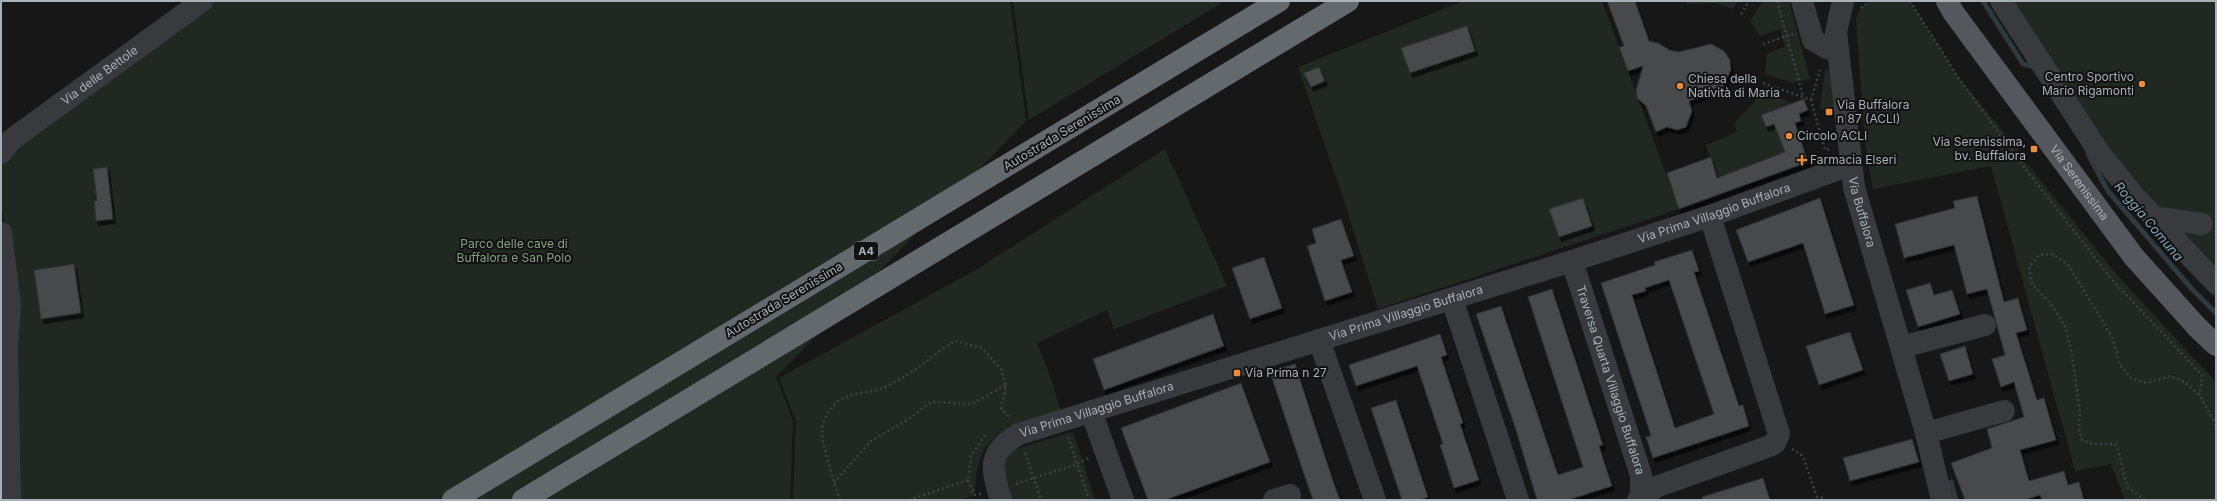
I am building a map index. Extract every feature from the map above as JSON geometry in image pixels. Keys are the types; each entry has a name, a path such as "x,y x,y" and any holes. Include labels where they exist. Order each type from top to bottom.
{"highway":[{"name":"Autostrada Serenissima","path":"453,500 1279,1"},
{"path":"523,500 1348,1"}],"main road":[{"name":"Via Serenissima","path":"1947,5 2134,257 2197,327 2216,345"}],"street":[{"name":"Via delle Bettole","path":"1,153 11,140 202,1"},
{"path":"1802,1 1813,40 1832,49"},
{"name":"Via Buffalora","path":"1842,1 1832,49 1854,187 1902,347 1926,434 1942,500"},
{"path":"2001,1 2101,156 2153,217 2216,283"},
{"name":"Via Prima Villaggio Buffalora","path":"998,491 993,465 996,452 1006,441 1012,428 1064,421 1091,411 1572,261 1710,216 1850,165"},
{"path":"1640,499 1656,487 1770,446 1778,439 1779,428 1710,216"},
{"path":"2153,217 2209,220"},
{"path":"2174,239 2209,220"},
{"path":"1,233 10,304 7,349 10,500"},
{"name":"Traversa Quarta Villaggio Buffalora","path":"1572,261 1640,475 1640,499"},
{"path":"1452,299 1518,500"},
{"path":"1902,347 1985,325"},
{"path":"1319,340 1375,500"},
{"path":"1091,411 1123,500"},
{"path":"1926,434 2004,411"}],"path":[{"path":"1741,14 1750,1"},
{"path":"1777,1 1803,97"},
{"path":"1910,1 1958,77 2024,168 2113,281 2202,375 2200,396"},
{"path":"1832,49 1811,100 1826,150 1832,149"},
{"path":"1763,83 1811,100"},
{"path":"2144,500 2127,487 2120,453 2115,444 2094,444 2082,440 2079,428 2080,412 2072,357 2065,326 2050,303 2032,284 2029,267 2039,255 2053,254 2069,266 2112,337 2120,365 2131,378 2146,383 2170,376 2185,382 2200,396 2216,425"},
{"path":"840,500 834,483 822,430 828,411 845,397 881,389 908,376 934,354 955,341 982,348 1001,369 1006,385 1001,408 1011,418 1012,428 1034,478 1041,500"},
{"path":"834,483 871,441 908,420 931,402 972,404 1006,385"},
{"path":"1064,421 1089,500"},
{"path":"988,433 983,436 971,456 968,480 975,495 998,491 1077,464 1106,452"},
{"path":"1778,439 1804,456 1817,497 1824,498"},
{"path":"909,500 968,480"}],"green space":[{"name":"Parco delle cave di Buffalora e San Polo","path":"210,1 1010,1 1026,121 776,377 793,421 790,500 15,500 14,305 1,199 1,158"},
{"path":"1013,1 1225,1 1029,120"},
{"path":"1463,1 1602,1 1679,209 1378,309 1345,203 1298,67"},
{"path":"1686,1 1738,1 1733,9 1716,3 1687,4"},
{"path":"1763,1 1789,1 1810,79 1792,83 1765,74 1767,53 1785,47 1780,29 1760,36 1750,21"},
{"path":"1870,1 1910,1 1958,77 2022,154 2020,155 2118,276 2216,382 2216,500 2125,500 2111,464 2075,471 1991,166 1873,189 1865,144 1856,18 1861,8"},
{"name":"Centro Sportivo Mario Rigamonti","path":"2013,1 2216,1 2216,299 2146,228 2122,166"},
{"path":"1825,70 1831,70 1835,107 1820,110"},
{"path":"1760,90 1791,103 1761,115 1766,127 1774,124 1785,152 1717,178 1706,145 1737,132 1734,123 1754,103"},
{"path":"1165,149 1227,286 1114,329 1107,310 1037,343 1051,378 1061,412 1025,422 998,435 988,445 981,457 976,474 975,495 961,500 793,500 796,421 779,378 974,271"},
{"path":"1073,432 1095,500 1012,500 1002,468 1012,450"}],"building":[{"name":"Chiesa della Natività di Maria","path":"1607,1 1635,1 1649,41 1658,43 1669,50 1679,52 1711,44 1724,51 1730,60 1731,70 1722,88 1689,101 1692,111 1686,127 1677,130 1667,127 1656,132 1646,106 1637,98 1636,90 1643,66 1628,71 1619,47 1624,46"},
{"path":"1467,26 1475,51 1410,73 1401,48"},
{"path":"1319,67 1325,81 1311,87 1304,73"},
{"path":"1804,99 1808,110 1799,114 1801,121 1795,123 1808,162 1679,209 1667,173 1711,157 1717,178 1785,152 1774,124 1766,127 1761,115"},
{"path":"107,167 113,219 96,221 94,201 97,201 93,169"},
{"path":"1977,196 2004,302 2018,298 2027,330 2016,333 2037,400 2044,398 2056,440 2020,450 2029,481 2064,471 2068,485 2079,482 2084,500 2042,500 2040,495 2024,500 1965,500 1951,463 1992,448 1987,429 2024,417 2014,382 2001,387 1992,359 2005,355 1987,289 1967,294 1954,245 1904,258 1895,224 1955,208 1953,201"},
{"path":"1583,198 1592,226 1559,237 1549,209"},
{"path":"1820,198 1854,305 1825,314 1803,243 1748,262 1736,230"},
{"path":"1341,219 1354,256 1341,260 1352,292 1325,301 1307,246 1316,243 1312,229"},
{"path":"1692,250 1699,271 1694,272 1739,406 1743,405 1749,426 1653,458 1646,437 1651,436 1601,283 1655,265 1654,262","holes":["1669,280 1714,414 1675,428 1632,295 1646,291 1645,288"]},
{"path":"1264,257 1282,308 1250,319 1232,268"},
{"path":"74,264 81,313 41,319 34,270"},
{"path":"1930,283 1934,295 1952,290 1960,314 1918,327 1906,290"},
{"path":"1552,289 1603,445 1599,446 1612,486 1568,500 1537,500 1515,427 1476,314 1501,306 1558,475 1583,467 1528,297"},
{"path":"1213,314 1224,346 1104,390 1093,359"},
{"path":"1850,332 1863,370 1819,385 1806,346"},
{"path":"1440,334 1447,355 1441,357 1463,423 1460,424 1479,480 1454,488 1440,445 1443,444 1417,366 1356,386 1349,365"},
{"path":"1965,346 1973,374 1949,381 1940,354"},
{"path":"1295,364 1340,500 1313,500 1270,372"},
{"path":"1241,383 1270,462 1165,500 1148,500 1121,428"},
{"path":"1396,400 1428,497 1420,500 1402,500 1371,408"},
{"path":"1912,439 1919,462 1850,481 1843,458"},
{"path":"1763,478 1770,500 1703,500 1702,497"}],"waterway":[{"name":"Roggia Comuna","path":"1983,1 2023,64 2035,67"},
{"name":"Roggia Comuna","path":"2088,154 2108,191 2191,288 2216,313"},
{"path":"1951,482 1956,500"}],"place":[{"name":"Centro Sportivo Mario Rigamonti","path":"2142,84"},
{"name":"Chiesa della Natività di Maria","path":"1680,86"},
{"name":"Via Buffalora n 87 (ACLI)","path":"1829,112"},
{"name":"Circolo ACLI","path":"1789,136"},
{"name":"Via Serenissima, bv. Buffalora","path":"2034,149"},
{"name":"Farmacia Elseri","path":"1802,160"},
{"name":"Via Prima n 27","path":"1237,373"}]}
